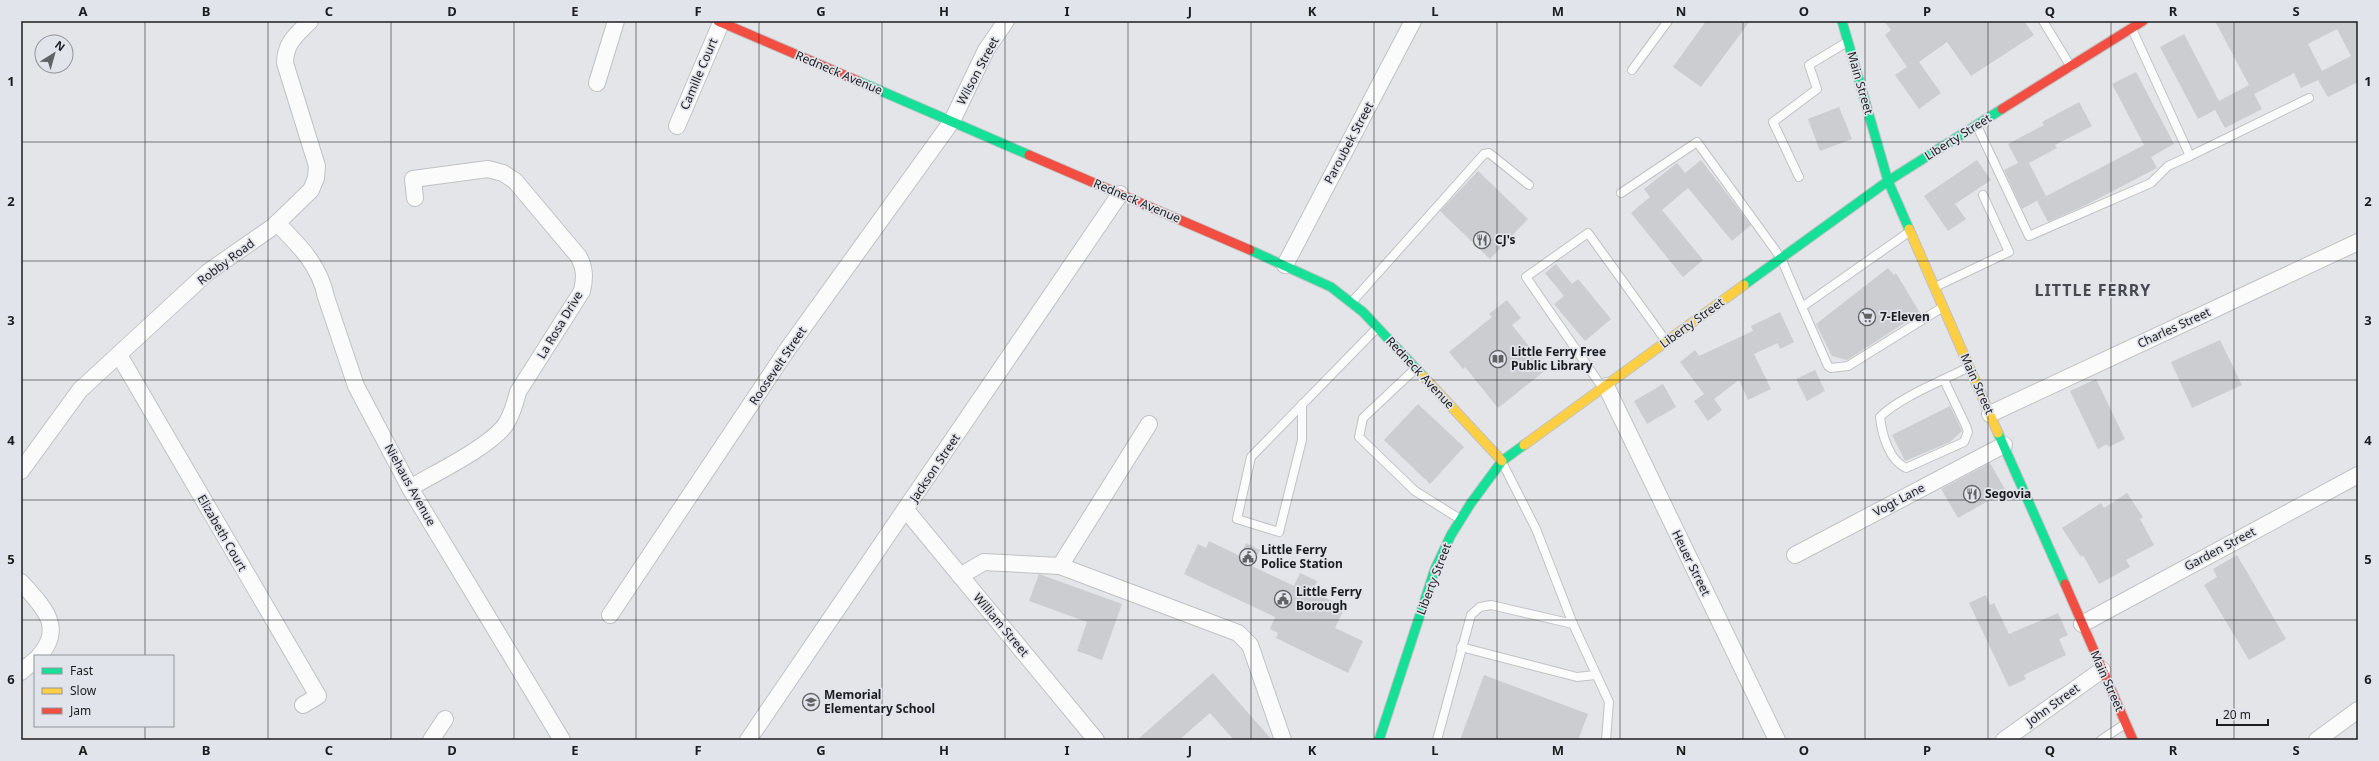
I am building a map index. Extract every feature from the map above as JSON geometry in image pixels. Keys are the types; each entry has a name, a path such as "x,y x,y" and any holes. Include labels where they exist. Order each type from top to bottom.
{"street":[{"name":"Robby Road","path":"21,471 80,390 208,272 277,223 311,190 316,178 317,166 285,63 285,52 289,42 310,21"},
{"path":"597,83 616,21"},
{"name":"Wilson Street","path":"952,122 986,50 1006,21"},
{"name":"Paroubek Street","path":"1285,265 1413,21"},
{"name":"Main Street","path":"1842,21 1888,181 2133,740"},
{"name":"Liberty Street","path":"1379,740 1436,569 1461,519 1502,462 1888,181 2143,21"},
{"name":"Redneck Avenue","path":"719,22 1285,265 1331,287 1351,303 1377,328 1502,462"},
{"name":"Camille Court","path":"677,126 719,22"},
{"name":"Roosevelt Street","path":"610,615 787,350 952,122"},
{"name":"La Rosa Drive","path":"410,488 492,439 505,425 514,410 518,392 582,291 585,279 583,266 579,257 515,181 502,173 488,169 413,179 415,198"},
{"name":"Jackson Street","path":"748,740 1120,194"},
{"name":"Niehaus Avenue","path":"277,223 316,267 324,283 326,297 356,386 410,488 562,740"},
{"name":"Charles Street","path":"1990,414 2358,242"},
{"name":"Elizabeth Court","path":"119,354 318,696 303,705"},
{"name":"Heuer Street","path":"1604,387 1777,740"},
{"path":"1060,566 1149,424"},
{"name":"Vogt Lane","path":"1795,555 2004,445"},
{"name":"Garden Street","path":"2082,624 2358,475"},
{"name":"William Street","path":"906,510 1096,740"},
{"path":"960,576 984,562 1060,566 1238,634 1250,645 1283,740"},
{"path":"21,582 46,611 51,623 50,637 46,649 40,655"},
{"path":"21,672 34,661"},
{"name":"John Street","path":"2004,740 2102,670"},
{"path":"2317,740 2358,710"},
{"path":"431,740 445,719"}],"lane":[{"path":"1632,70 1668,21"},
{"path":"2043,21 2071,66"},
{"path":"2131,28 2190,156"},
{"path":"1799,177 1773,122 1817,89 1809,65 1848,42"},
{"path":"1976,126 2029,236 2151,183 2168,166 2310,98"},
{"path":"1621,193 1697,142 1781,258 1828,366 1831,368 1848,366 1943,307"},
{"path":"1351,303 1484,154 1489,153 1529,185"},
{"path":"1934,287 2009,252 1982,195"},
{"path":"1802,307 1910,232"},
{"path":"1604,387 1526,277 1588,233 1666,342"},
{"path":"1302,404 1302,440 1279,532 1237,519 1251,457 1302,404 1377,328"},
{"path":"1944,380 1968,432 1964,442 1906,468 1898,464 1882,430 1880,417 1888,409 1969,367"},
{"path":"1416,369 1363,418 1359,437 1415,491 1461,519"},
{"path":"1502,462 1536,529 1573,624 1608,702 1606,740"},
{"path":"1437,740 1461,647 1471,615 1480,607 1491,605 1573,624"},
{"path":"1461,647 1577,677 1595,675"},
{"path":"2101,740 2126,724"}],"building":[{"path":"1706,21 1750,21 1701,87 1673,67"},
{"path":"1884,21 2024,21 2034,35 1971,76 1947,42 1919,62 1941,93 1919,109 1895,75 1907,67 1885,35 1891,30"},
{"path":"2215,21 2358,21 2358,82 2328,97 2318,80 2301,88 2294,73 2254,94 2262,109 2225,128 2215,110 2198,119 2160,47 2184,34 2219,101 2249,85","holes":["2337,29 2351,56 2322,71 2308,44"]},
{"path":"2136,72 2174,144 2151,157 2157,168 2084,206 2048,222 2037,201 2144,145 2112,84"},
{"path":"2079,102 2092,126 2055,145 2057,148 2029,163 2046,196 2022,209 2004,170 2018,163 2008,144 2044,125 2042,122"},
{"path":"1839,107 1852,139 1820,151 1808,119"},
{"path":"1701,160 1751,225 1732,241 1688,188 1662,210 1703,260 1683,277 1631,213 1650,197 1644,189 1677,163 1685,173"},
{"path":"1977,160 1991,180 1955,204 1966,219 1948,231 1924,196"},
{"path":"1478,171 1528,219 1490,259 1440,211"},
{"path":"1556,264 1572,284 1578,279 1611,319 1585,341 1554,304 1564,296 1545,273"},
{"path":"1888,268 1894,275 1896,273 1920,313 1847,360 1832,356 1816,324"},
{"name":"Little Ferry Free Public Library","path":"1507,300 1521,318 1512,325 1547,369 1498,408 1465,367 1463,369 1449,352 1492,317 1489,314"},
{"path":"1780,312 1794,342 1780,349 1778,343 1754,354 1771,389 1748,400 1739,380 1714,399 1722,410 1708,421 1694,401 1704,394 1680,362 1695,350 1699,356 1753,331 1751,326"},
{"path":"2220,340 2242,385 2192,408 2171,362"},
{"path":"1815,370 1825,391 1807,401 1796,379"},
{"path":"2096,379 2125,439 2109,447 2107,444 2098,449 2070,391"},
{"path":"1663,384 1676,407 1647,424 1634,401"},
{"path":"1418,404 1464,447 1430,484 1384,440"},
{"path":"1950,406 1962,431 1950,442 1905,461 1892,435"},
{"path":"1990,463 2006,491 1958,518 1941,489"},
{"path":"2127,493 2143,517 2140,519 2154,545 2126,560 2130,567 2099,584 2083,555 2081,557 2062,528 2101,503 2104,508"},
{"name":"Little Ferry Borough","path":"1209,541 1240,556 1246,543 1260,550 1252,566 1294,586 1300,573 1317,581 1312,592 1345,607 1335,628 1363,641 1348,673 1276,638 1278,633 1270,629 1275,617 1184,574 1198,544 1206,548"},
{"path":"2237,555 2286,639 2249,660 2204,585 2217,577 2213,569"},
{"path":"1039,574 1122,604 1102,660 1077,651 1087,622 1029,601"},
{"path":"1986,595 1990,605 1994,603 2009,634 2058,613 2068,635 2059,639 2066,655 2024,675 2026,679 2009,687 1969,603"},
{"path":"1213,673 1272,740 1234,740 1210,713 1179,740 1137,740"},
{"path":"1484,675 1588,714 1578,740 1460,740"}],"traffic: fast":[{"path":"1842,21 1888,181 1909,229"},
{"path":"858,81 1029,155"},
{"path":"1744,285 1888,181 2002,109"},
{"path":"1250,250 1331,287 1363,312 1423,376"},
{"path":"1998,433 2065,584"},
{"path":"1379,740 1435,569 1451,535 1471,503 1502,461 1524,445"}],"traffic: slow":[{"path":"1909,229 1998,433"},
{"path":"1524,445 1744,285"},
{"path":"1423,376 1502,461"}],"traffic: jam":[{"path":"718,21 858,81"},
{"path":"2002,109 2143,21"},
{"path":"1029,155 1250,250"},
{"path":"2065,584 2133,740"}],"place":[{"name":"CJ's","path":"1482,240"},
{"name":"7-Eleven","path":"1867,317"},
{"name":"Little Ferry Free Public Library","path":"1498,359"},
{"name":"Segovia","path":"1972,494"},
{"name":"Little Ferry Police Station","path":"1248,557"},
{"name":"Little Ferry Borough","path":"1283,599"},
{"name":"Memorial Elementary School","path":"811,702"}],"district":[{"name":"LITTLE FERRY","path":"2093,290"}]}
